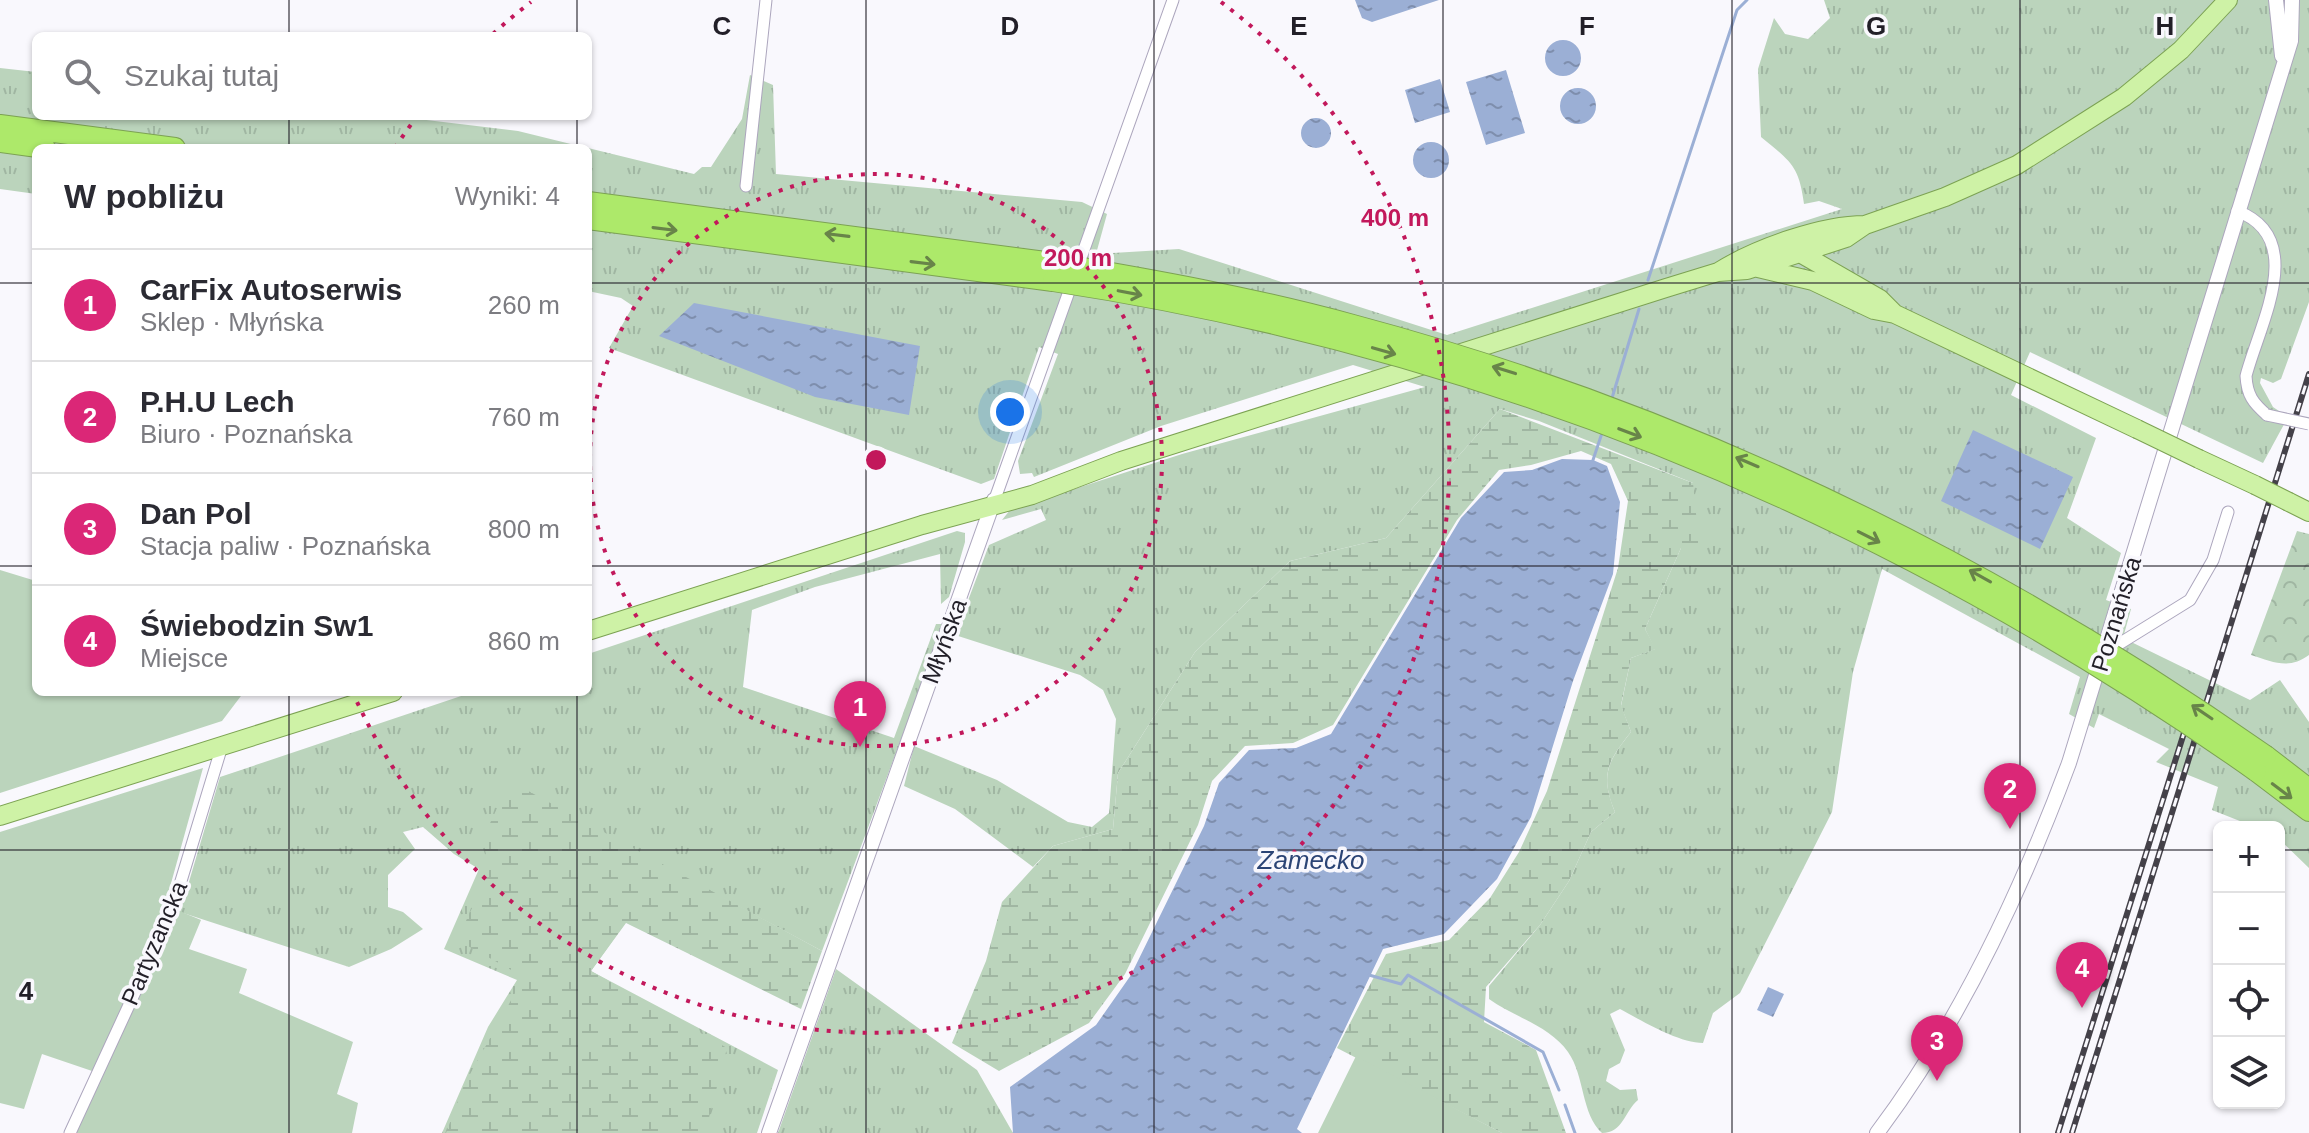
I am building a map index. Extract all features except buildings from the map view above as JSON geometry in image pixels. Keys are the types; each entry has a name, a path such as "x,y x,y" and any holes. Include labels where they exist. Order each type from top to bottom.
{"highway":[{"path":"0,125 145,144"},
{"path":"0,142 32,146"},
{"path":"592,203 1053,272 1345,340 1509,389 1670,448 1817,511 1975,592 2261,764 2309,789"},
{"path":"592,219 1053,272"},
{"path":"2261,764 2309,811"}],"main road":[{"path":"1718,272 1742,257 1846,238 1865,225 1993,177 2063,139 2157,71 2228,0"},
{"path":"592,630 993,502 1092,475 1121,461 1718,272 1757,267 1843,225 1865,225"},
{"path":"1838,275 1838,258 1846,238"},
{"path":"1798,247 1880,299 1895,314"},
{"path":"1798,247 1801,267 1813,281"},
{"path":"1757,267 1813,281 1874,310 1895,314 2309,512"},
{"path":"0,816 380,696"}],"street":[{"path":"746,186 766,0"},
{"name":"Młyńska","path":"769,1133 1173,0"},
{"name":"Poznańska","path":"2276,0 2282,64"},
{"name":"Poznańska","path":"1877,1133 1932,1051 2004,917 2051,811 2105,652 2291,41 2292,0"},
{"name":"Poznańska","path":"2293,19 2303,0"},
{"path":"2237,211 2257,221 2269,233 2277,250 2277,275 2246,376 2247,391 2254,404 2267,415 2309,424"},
{"path":"2105,652 2190,600 2213,560 2228,512"},
{"name":"Partyzancka","path":"70,1133 171,914 222,746"}],"green space":[{"path":"1824,0 2309,0 2309,302 2281,379 2273,383 2261,378 2260,383 2273,407 2288,417 2263,463 2030,352 2011,395 2096,438 2067,518 2121,553 2106,600 2131,609 2123,638 2250,700 2280,680 2309,722 2309,868 2285,845 2285,821 2240,821 2212,810 2218,787 2156,762 2169,749 2099,714 2094,728 2069,714 2080,677 1882,569 1853,672 1832,812 1740,993 1713,1013 1703,1043 1672,1035 1620,1009 1610,1014 1625,1050 1620,1063 1609,1069 1606,1081 1620,1090 1636,1089 1638,1100 1619,1126 1609,1132 1602,1133 1590,1116 1578,1072 1568,1052 1552,1035 1489,999 1489,986 1540,925 1569,881 1591,832 1615,812 1607,779 1611,761 1631,732 1621,706 1631,658 1655,649 1645,629 1681,548 1693,483 1539,421 1500,409 1386,538 1290,561 1195,652 1118,773 1113,829 1053,846 1033,867 955,809 904,786 914,746 997,780 1068,822 1092,827 1109,813 1116,719 1103,690 1080,675 955,635 989,545 1046,520 1041,509 1002,520 1010,510 1182,454 1425,387 1353,365 1161,426 1034,477 1032,473 1020,474 1018,461 1058,354 1039,347 994,479 981,484 609,348 633,306 621,298 592,292 592,149 694,174 702,167 711,167 742,119 750,75 773,85 776,174 1082,202 1107,214 1096,254 1179,249 1447,335 1842,209 1819,201 1804,204 1792,165 1761,137 1758,69 1774,18 1785,34 1808,39 1830,18"},
{"path":"0,68 32,72 32,120 426,120 518,131 571,144 32,144 32,193 0,189"},
{"path":"1500,409 1693,483 1699,544 1681,548 1645,629 1656,649 1631,658 1621,705 1631,732 1611,761 1607,778 1615,812 1591,832 1569,881 1540,925 1486,987 1484,1022 1536,1050 1566,1133 1502,1133 1337,1048 1386,954 1449,940 1490,898 1519,852 1547,791 1618,568 1628,501 1611,464 1581,451 1499,470 1457,520 1333,725 1293,743 1245,746 1212,781 1198,825 1125,974 1089,1023 999,1071 952,1043 986,961 1002,902 1053,846 1113,829 1118,773 1195,652 1290,561 1386,538"},
{"path":"957,531 965,533 949,597 941,604 940,554 815,587 752,610 743,687 894,738 936,624 944,624 822,951 695,883 626,922 591,971 778,1070 757,1133 442,1133 488,1027 517,980 444,949 479,869 454,854 423,827 403,832 415,849 388,875 388,907 403,912 423,929 391,949 349,967 180,912 220,777 461,696 592,696 592,653"},
{"path":"2297,531 2309,534 2309,655 2295,662 2281,663 2251,655"},
{"path":"0,570 32,580 32,696 241,696 222,721 0,793"},
{"path":"203,768 165,905 201,920 189,949 247,969 239,993 353,1042 337,1094 358,1103 352,1133 70,1133 95,1072 42,1054 24,1109 0,1103 0,832"},
{"path":"510,781 822,951 801,1009 626,923 591,971 727,1048 705,1133 446,1133 464,1085 524,977 457,940 489,872 483,838"},
{"path":"836,969 977,1070 1013,1133 778,1133"},
{"path":"1356,1056 1502,1133 1318,1133"}],"water":[{"path":"1355,0 1439,0 1372,22 1362,18"},
{"path":"1563,40 1576,45 1581,58 1576,71 1563,76 1550,71 1545,58 1550,45"},
{"path":"1506,70 1525,133 1486,145 1466,82"},
{"path":"1440,79 1450,112 1415,123 1405,90"},
{"path":"1578,88 1591,93 1596,106 1591,119 1578,124 1565,119 1560,106 1565,93"},
{"path":"1316,118 1327,122 1331,133 1327,144 1316,148 1305,144 1301,133 1305,122"},
{"path":"1431,142 1444,147 1449,160 1444,173 1431,178 1418,173 1413,160 1418,147"},
{"path":"694,303 920,346 909,415 815,397 659,336"},
{"path":"1973,430 2073,477 2040,549 1941,501"},
{"name":"Zamecko","path":"1562,459 1593,460 1607,466 1620,502 1613,574 1573,681 1531,817 1497,879 1444,934 1383,949 1297,1129 1302,1133 1013,1133 1010,1087 1096,1025 1131,975 1204,826 1219,783 1249,750 1296,748 1331,734 1461,518 1504,472 1532,470"},
{"path":"1768,987 1784,994 1773,1017 1757,1010"}],"waterway":[{"path":"1648,280 1737,10 1747,0"},
{"path":"1612,398 1639,309"},
{"path":"1593,460 1602,433"},
{"path":"1369,975 1401,984 1408,975 1543,1052 1559,1090"},
{"path":"1565,1105 1575,1133"}],"railway":[{"path":"2072,1133 2309,374"},
{"path":"2058,1133 2189,717"}],"place":[{"name":"CarFix Autoserwis","path":"860,747"},
{"name":"P.H.U Lech","path":"2010,829"},
{"name":"Świebodzin Sw1","path":"2082,1008"},
{"name":"Dan Pol","path":"1937,1081"}]}
